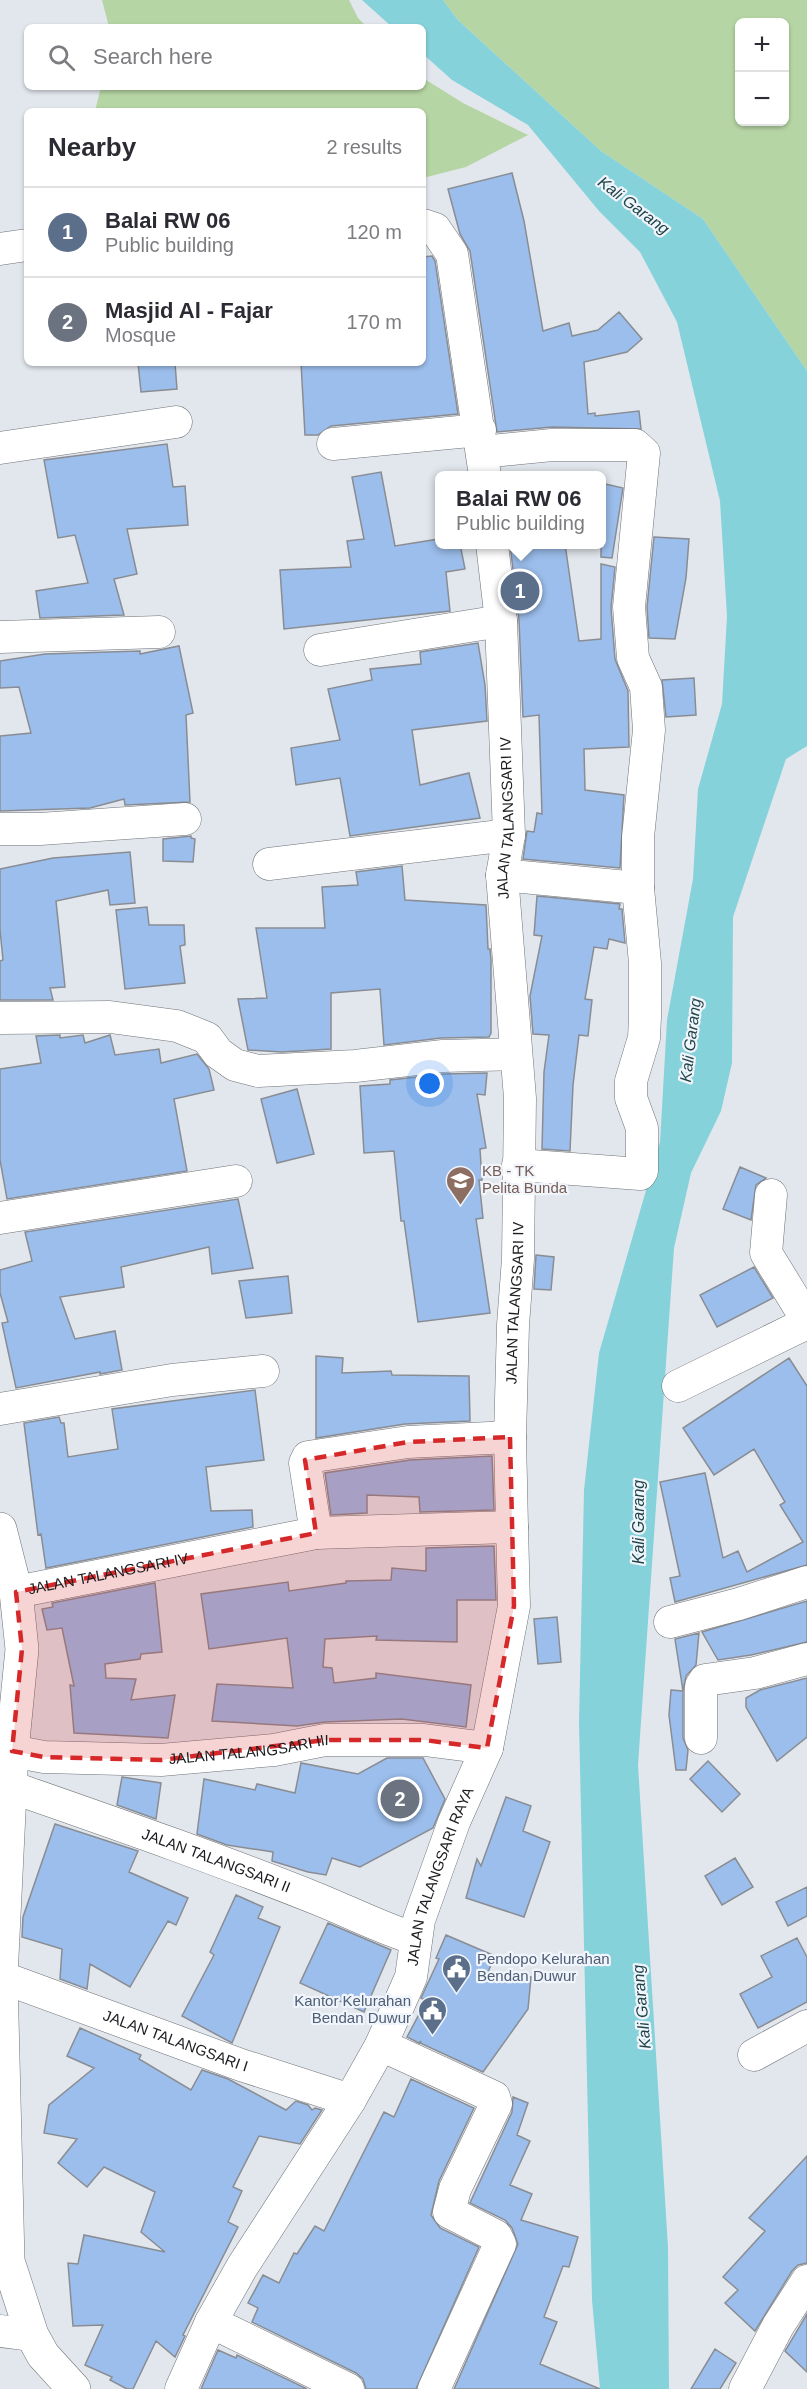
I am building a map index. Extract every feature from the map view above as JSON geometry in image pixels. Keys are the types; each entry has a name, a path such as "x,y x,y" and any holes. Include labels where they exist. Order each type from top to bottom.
{"main road":[{"path":"0,1529 16,1592 22,1649 12,1771 1,1977 4,2264 16,2333 43,2355 74,2389"}],"street":[{"path":"426,224 435,229 452,254 482,452"},
{"path":"0,249 24,245"},
{"path":"0,448 176,422"},
{"path":"333,444 482,452 552,445 635,445 644,453 629,607 633,658 646,687 650,730 638,837 638,888 645,963 644,1038 631,1081 631,1098 642,1128 642,1171 640,1174 518,1165"},
{"name":"JALAN TALANGSARI IV","path":"16,1592 316,1533 512,1527 510,1437 513,1325 518,1259 520,1098 502,875 509,835 501,621 493,549"},
{"path":"320,650 501,621"},
{"path":"0,637 159,632"},
{"path":"0,829 40,829 185,819"},
{"path":"269,864 509,835"},
{"path":"502,875 638,888"},
{"path":"0,1018 110,1017 177,1026 207,1038 218,1053 235,1065 258,1071 355,1066 443,1056 516,1054"},
{"path":"0,1218 236,1181"},
{"path":"678,1386 807,1321 766,1254 771,1195"},
{"path":"0,1409 172,1380 263,1371"},
{"path":"316,1533 305,1463 305,1460 312,1455 408,1442 510,1437"},
{"name":"JALAN TALANGSARI RAYA","path":"181,2389 211,2322 242,2267 350,2100 381,2045 411,1977 418,1930 432,1883 487,1748 514,1606 512,1527"},
{"path":"670,1622 739,1604 807,1582"},
{"path":"701,1738 701,1686 705,1680 755,1673 807,1659"},
{"name":"JALAN TALANGSARI III","path":"12,1771 44,1757 161,1760 274,1750 325,1740 424,1740 487,1748"},
{"name":"JALAN TALANGSARI II","path":"12,1771 143,1833 320,1900 390,1932 418,1930"},
{"name":"JALAN TALANGSARI I","path":"1,1977 241,2065 350,2100"},
{"path":"754,2055 807,2026"},
{"path":"381,2045 495,2097 496,2104 455,2189 449,2212 496,2235 500,2244 434,2389"},
{"path":"745,2389 778,2326 807,2281"},
{"path":"211,2322 348,2389"}],"highlighted area":[{"path":"510,1437 514,1606 487,1748 424,1740 325,1740 161,1760 44,1757 12,1751 22,1649 16,1592 316,1533 305,1460 408,1442"}],"green space":[{"path":"102,0 349,0 358,18 364,24 108,24"},
{"path":"443,0 807,0 807,371 703,219 601,151 458,20"},
{"path":"426,80 463,103 528,135 466,167 426,177 426,108 96,108 100,90 426,90"}],"water":[{"name":"Kali Garang","path":"362,0 443,0 458,20 601,151 703,219 807,371 807,746 786,759 733,917 732,1063 721,1111 691,1173 674,1248 638,1765 668,2247 669,2389 600,2389 592,2300 579,1723 584,1490 599,1353 660,1142 667,1020 693,879 698,789 722,704 727,616 720,501 677,322 640,252 599,211 528,125 452,80 426,57 426,24 389,24"}],"building":[{"path":"512,173 524,221 543,331 569,323 572,336 598,330 619,312 642,339 627,352 584,362 588,414 595,413 595,416 639,411 641,429 552,427 497,432 470,251 460,234 448,189"},
{"path":"432,256 435,261 458,414 331,426 318,435 305,435 301,366 426,366 426,257"},
{"path":"138,366 175,366 177,389 141,392"},
{"path":"167,444 173,487 185,486 188,525 127,529 137,574 114,579 124,615 40,618 36,591 88,583 75,535 58,538 44,460"},
{"path":"381,472 395,546 435,540 435,549 461,549 465,569 446,572 450,611 284,629 280,570 351,567 347,541 364,539 352,477"},
{"path":"606,484 623,488 612,558 601,557 601,549 606,549"},
{"path":"654,537 689,539 686,578 675,639 649,638 647,607"},
{"path":"511,549 566,549 579,641 601,639 601,564 615,567 611,608 615,659 628,691 629,747 584,749 585,790 624,795 620,868 523,859 527,831 534,832 537,813 542,814 539,715 523,717 519,620"},
{"path":"478,643 485,685 487,721 412,730 420,785 469,773 480,818 350,836 340,778 296,785 291,748 340,740 328,689 372,680 370,669 421,664 420,652"},
{"path":"179,646 193,713 186,715 190,802 125,805 124,799 90,808 0,811 0,736 31,733 19,687 0,688 0,661 45,654 140,651 140,654"},
{"path":"694,678 696,715 666,717 662,680"},
{"path":"191,836 195,839 193,862 163,861 163,839"},
{"path":"130,852 135,903 110,905 108,890 56,901 65,987 50,988 53,1000 0,1000 0,961 3,960 0,930 0,869 53,858"},
{"path":"402,866 405,900 486,905 488,949 490,949 491,960 491,1033 489,1037 441,1038 384,1045 380,989 331,993 331,1049 282,1052 248,1050 238,999 267,998 256,928 325,928 322,887 358,885 356,872"},
{"path":"537,896 620,904 619,909 622,909 625,943 609,939 607,949 594,947 585,999 592,1000 588,1036 579,1035 573,1085 570,1151 542,1149 544,1072 549,1035 533,1034 530,996 542,936 534,935"},
{"path":"147,907 149,925 184,925 185,945 180,946 185,983 125,989 116,910"},
{"path":"60,1035 60,1038 83,1035 85,1043 110,1035 115,1055 159,1049 161,1063 197,1054 209,1069 214,1090 174,1099 187,1171 7,1199 0,1160 0,1069 41,1063 36,1036"},
{"path":"487,1073 485,1095 477,1094 486,1148 480,1149 482,1180 479,1180 483,1218 476,1219 490,1313 418,1322 404,1221 401,1221 394,1151 364,1153 360,1086 390,1084 390,1080 444,1074"},
{"path":"297,1089 314,1154 277,1163 261,1099"},
{"path":"740,1167 766,1178 756,1185 751,1220 723,1209"},
{"path":"238,1199 253,1268 212,1274 209,1247 121,1267 124,1287 60,1297 75,1339 115,1331 122,1370 16,1388 2,1323 8,1322 0,1293 0,1270 32,1261 25,1232"},
{"path":"536,1255 554,1257 551,1290 534,1289"},
{"path":"754,1267 773,1298 717,1327 700,1295"},
{"path":"288,1276 292,1313 246,1318 239,1281"},
{"path":"316,1356 343,1358 342,1373 391,1371 392,1375 469,1376 470,1421 405,1424 316,1438"},
{"path":"789,1358 807,1386 807,1565 675,1602 670,1578 680,1576 660,1482 705,1473 723,1558 738,1551 747,1572 803,1542 780,1505 785,1502 754,1449 714,1475 683,1428"},
{"path":"255,1390 264,1460 206,1467 211,1511 252,1510 253,1527 46,1568 41,1534 38,1535 24,1423 59,1417 61,1423 64,1423 68,1457 118,1449 112,1409"},
{"path":"492,1456 494,1510 420,1512 419,1497 367,1495 367,1513 331,1515 325,1473 410,1460"},
{"path":"494,1546 496,1600 457,1600 457,1642 376,1640 377,1636 325,1639 323,1667 332,1668 334,1683 376,1678 376,1673 471,1685 466,1727 402,1719 325,1722 297,1726 212,1721 217,1684 293,1688 287,1638 209,1649 201,1594 288,1582 289,1591 346,1583 346,1581 391,1580 392,1568 426,1571 426,1548"},
{"path":"155,1583 162,1652 141,1654 140,1659 105,1664 106,1678 136,1679 131,1700 175,1695 168,1738 74,1733 70,1685 74,1686 62,1628 47,1630 42,1609 53,1607 52,1603"},
{"path":"807,1601 807,1642 718,1660 702,1632"},
{"path":"557,1617 561,1662 538,1664 534,1619"},
{"path":"699,1633 696,1665 686,1676 683,1691 675,1639"},
{"path":"807,1678 807,1737 777,1761 746,1707 746,1698 760,1690"},
{"path":"671,1690 683,1691 683,1738 688,1750 686,1770 676,1770 669,1715"},
{"path":"387,1758 423,1758 445,1799 433,1828 360,1867 332,1858 326,1875 308,1872 272,1861 273,1852 227,1845 197,1834 204,1779 255,1790 257,1784 295,1793 301,1763 358,1774"},
{"path":"708,1761 740,1794 722,1812 690,1779"},
{"path":"122,1777 161,1783 156,1819 117,1805"},
{"path":"506,1797 531,1806 523,1831 550,1842 524,1917 466,1898 477,1859 481,1866"},
{"path":"55,1824 138,1851 129,1872 188,1898 176,1925 168,1921 130,1987 90,1964 87,1989 60,1979 62,1949 22,1937 23,1917"},
{"path":"735,1858 753,1887 722,1905 705,1876"},
{"path":"807,1887 807,1916 788,1926 776,1902"},
{"path":"236,1895 263,1907 258,1918 280,1927 232,2043 182,2016 214,1955 210,1952"},
{"path":"328,1923 391,1950 364,2012 300,1983"},
{"path":"446,1935 495,1956 488,1972 531,1977 528,2009 483,2072 420,2043 421,2041 419,2043 407,2037 426,2001 421,1998 439,1959 436,1958"},
{"path":"797,1938 807,1957 807,2002 758,2028 740,1994 772,1977 761,1956"},
{"path":"80,2028 141,2055 139,2059 191,2090 202,2070 228,2079 286,2110 296,2101 308,2105 312,2110 315,2108 322,2110 300,2144 259,2136 233,2187 242,2191 228,2222 238,2227 183,2335 185,2336 175,2357 156,2341 133,2389 127,2389 110,2380 112,2377 85,2365 103,2325 73,2326 68,2263 78,2264 84,2235 165,2252 141,2232 155,2192 104,2167 87,2187 58,2163 77,2139 44,2133 49,2105 94,2068 67,2056"},
{"path":"411,2079 474,2108 439,2181 431,2215 440,2228 479,2247 416,2389 366,2389 363,2379 356,2373 252,2322 258,2308 248,2303 263,2275 279,2283 294,2253 297,2254 315,2226 324,2231 384,2112 394,2117"},
{"path":"513,2097 528,2103 517,2135 530,2141 510,2185 532,2194 521,2220 578,2237 569,2267 563,2266 544,2317 557,2322 540,2364 600,2389 454,2389 518,2244 512,2228 505,2220 470,2203 512,2112"},
{"path":"807,2156 807,2263 798,2265 792,2271 755,2331 725,2303 738,2290 723,2277 765,2231 749,2218"},
{"path":"807,2314 807,2372 785,2351"},
{"path":"715,2349 736,2363 720,2389 691,2389"},
{"path":"218,2350 236,2358 237,2355 307,2389 201,2389"}],"place":[{"name":"Balai RW 06","path":"520,591"},
{"name":"KB - TK Pelita Bunda","path":"461,1206"},
{"name":"Masjid Al - Fajar","path":"400,1799"},
{"name":"Pendopo Kelurahan Bendan Duwur","path":"456,1994"},
{"name":"Kantor Kelurahan Bendan Duwur","path":"432,2036"}]}
